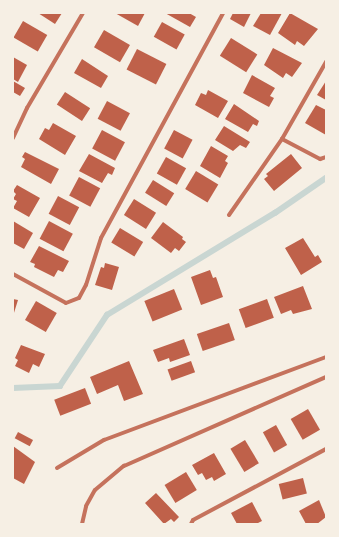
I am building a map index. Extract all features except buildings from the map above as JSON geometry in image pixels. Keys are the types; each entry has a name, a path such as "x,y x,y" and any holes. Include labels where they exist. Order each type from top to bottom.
{"street":[{"path":"13,138 27,108 83,13"},
{"path":"13,274 66,303 79,298 86,285 101,238 223,13"},
{"path":"229,215 282,139 326,62"},
{"path":"282,139 320,159 326,157"},
{"path":"58,468 104,440 326,357"},
{"path":"82,524 86,506 95,490 124,466 326,377"},
{"path":"191,524 193,520 326,449"}],"waterway":[{"path":"13,388 60,386 107,315 275,213 326,178"}]}
